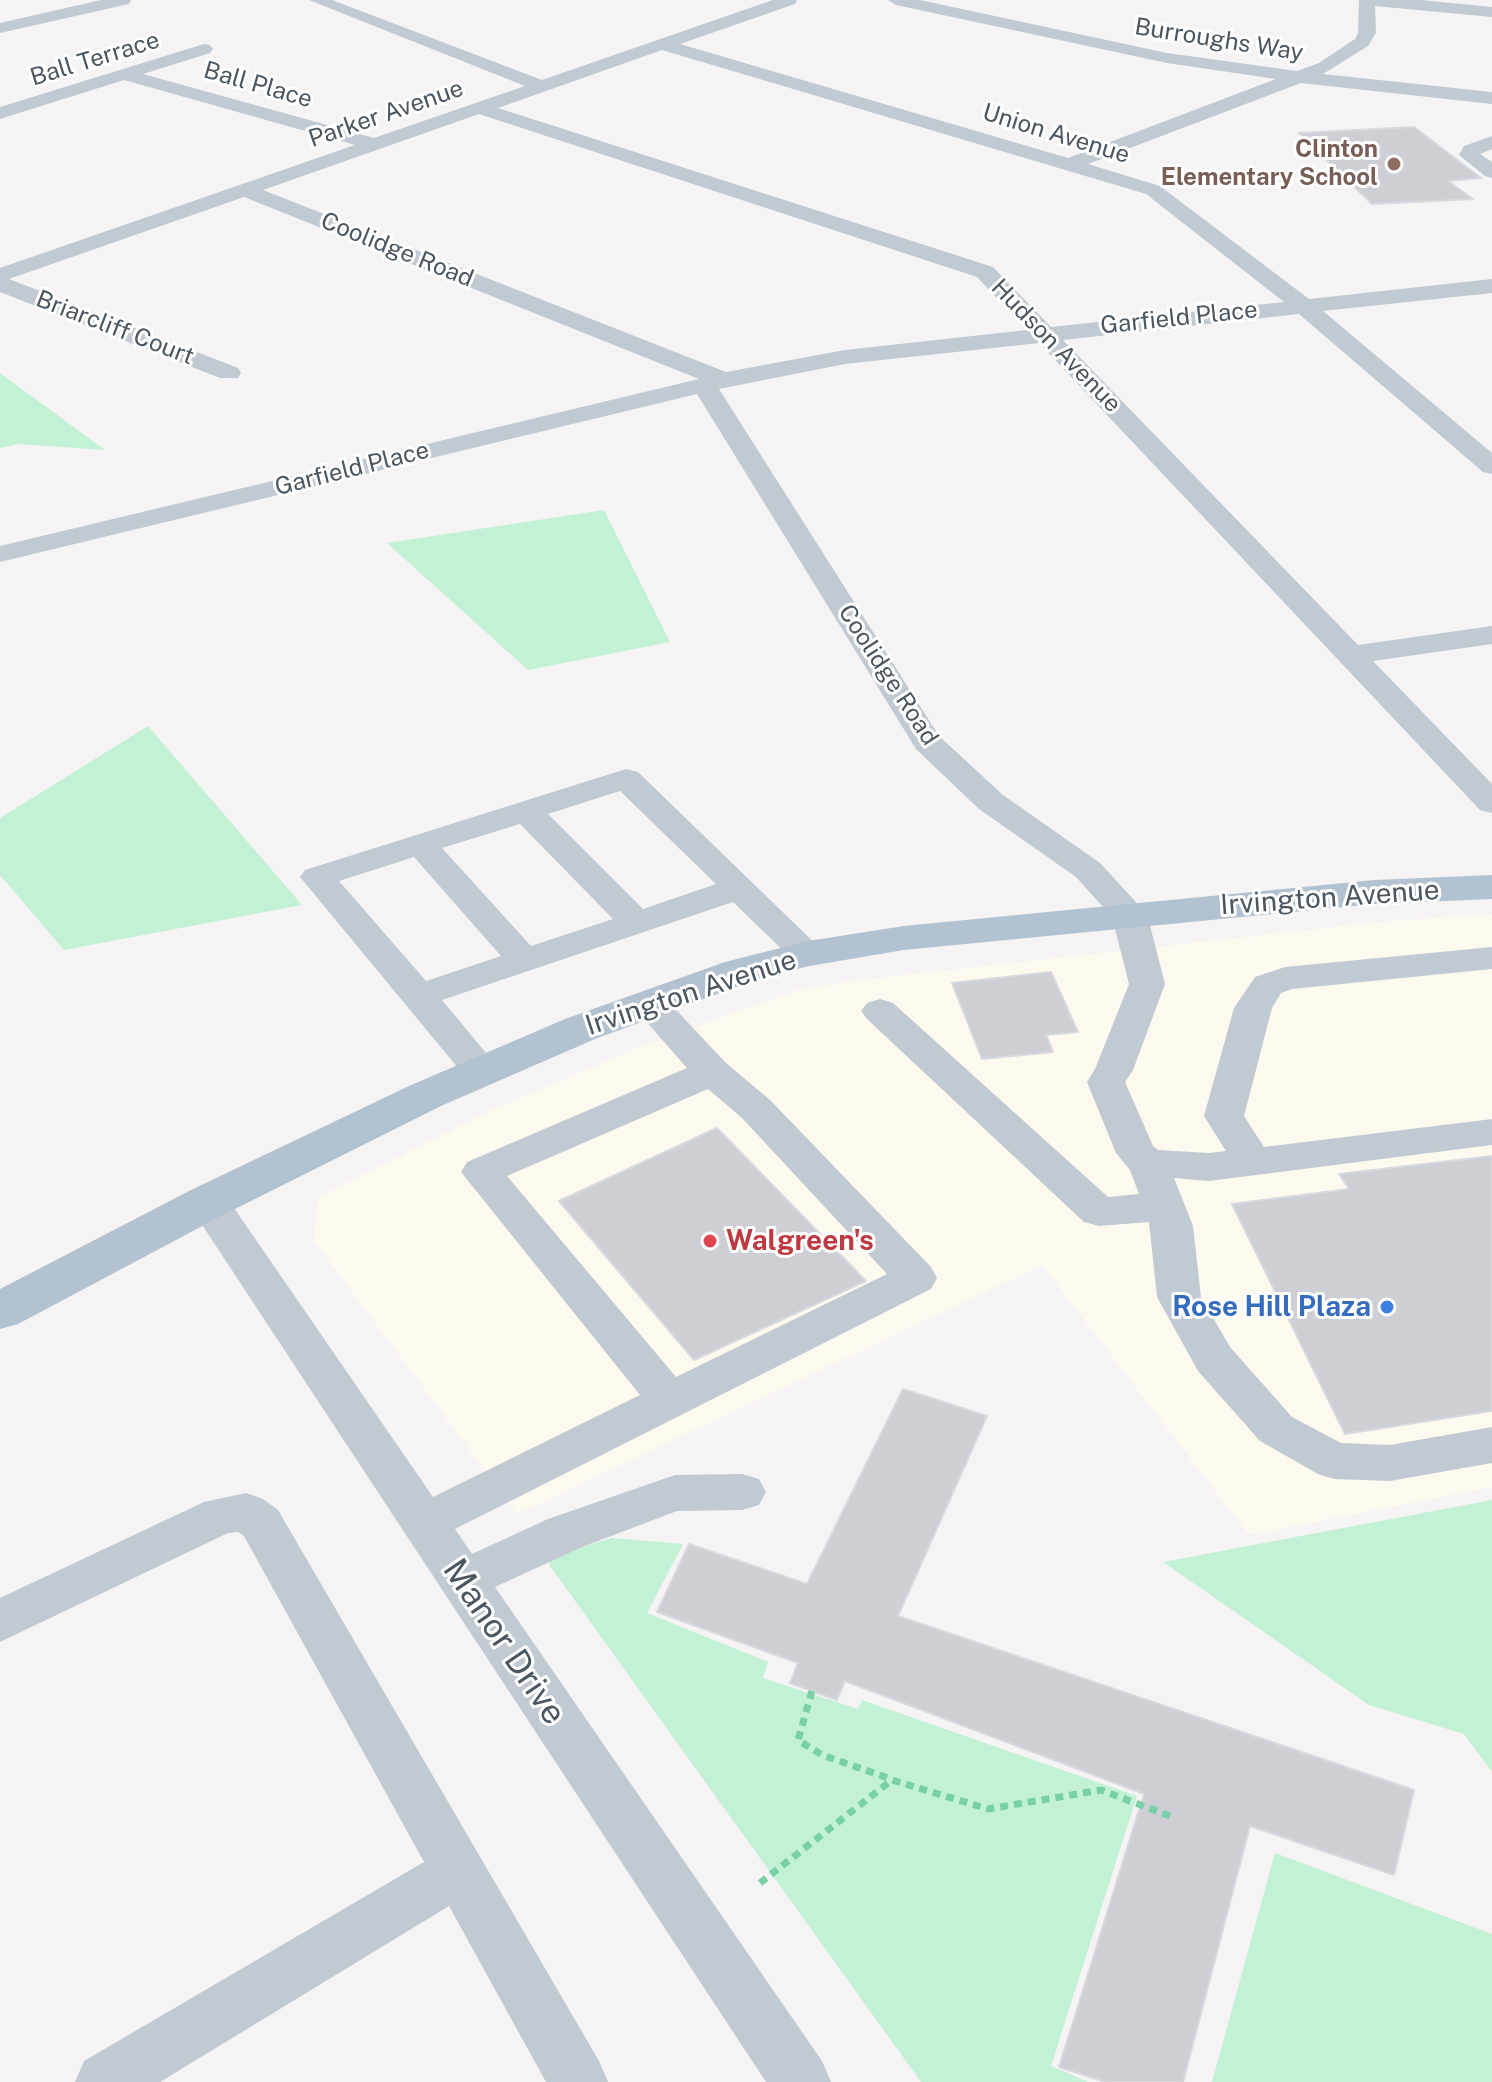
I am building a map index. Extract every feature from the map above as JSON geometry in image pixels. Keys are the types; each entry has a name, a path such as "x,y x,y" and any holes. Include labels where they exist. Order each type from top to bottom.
{"main road":[{"name":"Irvington Avenue","path":"0,1311 208,1202 482,1071 649,1003 740,971 808,954 904,938 1375,892 1492,887"}],"street":[{"path":"0,28 123,0"},
{"path":"317,0 544,87"},
{"name":"Parker Avenue","path":"0,275 789,0"},
{"name":"Burroughs Way","path":"896,0 1167,58 1299,77 1488,114"},
{"path":"1069,165 1325,67 1362,42 1367,33 1368,0 1492,12"},
{"name":"Union Avenue","path":"664,45 1153,190 1302,305 1492,466"},
{"name":"Ball Terrace","path":"0,113 204,49"},
{"name":"Ball Place","path":"126,75 377,145"},
{"name":"Hudson Avenue","path":"482,109 985,272 1492,803"},
{"path":"1492,142 1471,150 1469,155 1492,172"},
{"name":"Coolidge Road","path":"247,191 714,383 927,742 991,802 1088,870 1129,914"},
{"name":"Briarcliff Court","path":"0,284 229,373"},
{"name":"Garfield Place","path":"0,554 714,383 845,357 1492,286"},
{"path":"1351,655 1492,635"},
{"path":"482,1071 317,877 626,779 808,954"},
{"path":"526,811 636,922"},
{"path":"420,844 524,960"},
{"path":"418,996 739,888"},
{"path":"1129,914 1147,984 1114,1070 1106,1082 1136,1153 1148,1163 1172,1226 1179,1297 1214,1359 1276,1429 1334,1461 1390,1463 1492,1445"},
{"path":"1253,1161 1224,1116 1253,1008 1268,985 1285,978 1492,958"},
{"path":"424,1523 916,1278 756,1109 712,1072 649,1003"},
{"path":"880,1011 1099,1212 1165,1206"},
{"path":"669,1400 481,1172 712,1072"},
{"path":"1148,1163 1209,1167 1492,1132"},
{"name":"Manor Drive","path":"208,1202 801,2082"},
{"path":"462,1580 565,1533 675,1493 742,1492"},
{"path":"0,1621 221,1515 246,1512 261,1523 578,2082"},
{"path":"105,2082 458,1871"}],"path":[{"path":"812,1691 798,1740 822,1755 892,1780 988,1809 1101,1790 1175,1818"},
{"path":"760,1883 892,1780"}],"shaded area":[{"path":"1492,914 1492,1487 1249,1535 1042,1265 517,1514 313,1239 318,1198 486,1113 638,1048 798,990 860,980 1378,922"}],"green space":[{"path":"0,373 105,450 19,444 0,448"},
{"path":"604,510 670,642 528,670 387,543"},
{"path":"148,726 302,905 64,950 0,875 0,818"},
{"path":"1492,1500 1492,1772 1464,1734 1369,1705 1163,1562"},
{"path":"612,1538 683,1544 647,1613 768,1662 763,1678 858,1709 862,1700 1137,1796 1051,2066 1088,2082 921,2082 550,1566 549,1560 563,1553"},
{"path":"1275,1853 1492,1934 1492,2082 1212,2082"}],"building":[{"name":"Clinton Elementary School","path":"1414,127 1481,178 1448,181 1473,199 1372,204 1299,133"},
{"path":"1051,972 1078,1032 1046,1035 1053,1052 982,1059 952,983"},
{"name":"Walgreen's","path":"717,1128 866,1281 694,1360 559,1201"},
{"name":"Rose Hill Plaza","path":"1492,1156 1492,1411 1345,1434 1232,1204 1349,1189 1339,1174"},
{"path":"903,1389 987,1416 898,1616 1414,1790 1394,1875 1250,1826 1183,2082 1105,2082 1059,2067 1144,1794 845,1681 837,1700 790,1683 798,1663 657,1612 689,1544 807,1584"}],"place":[{"name":"Clinton Elementary School","path":"1394,164"},
{"name":"Walgreen's","path":"710,1241"},
{"name":"Rose Hill Plaza","path":"1387,1307"}]}
